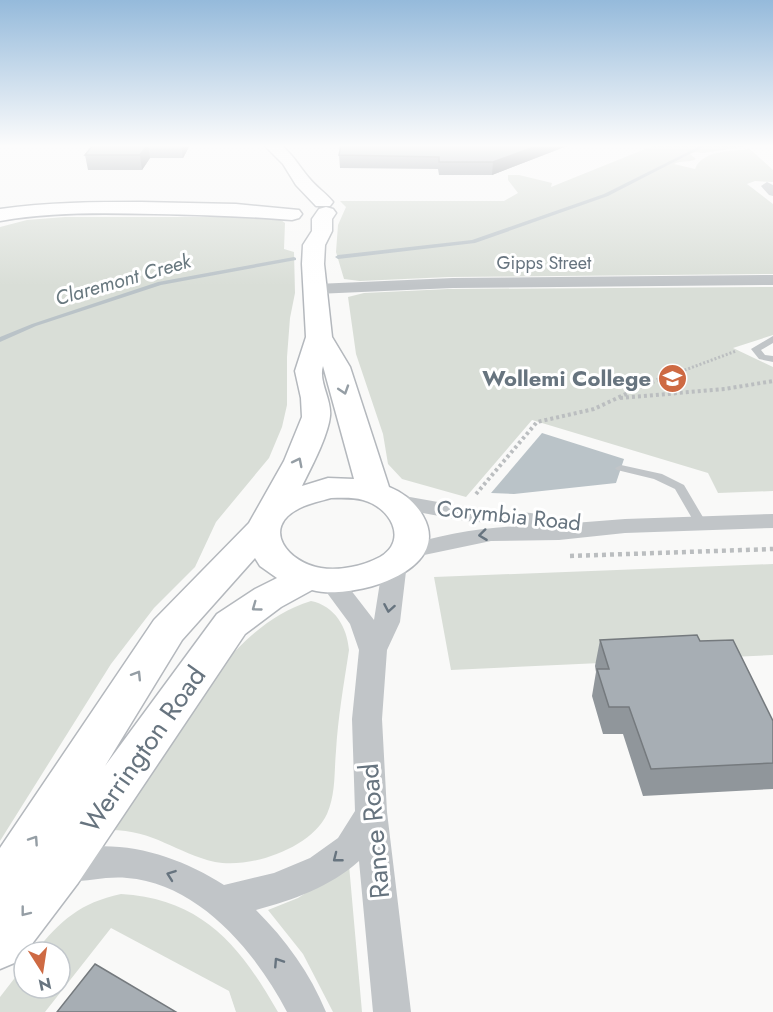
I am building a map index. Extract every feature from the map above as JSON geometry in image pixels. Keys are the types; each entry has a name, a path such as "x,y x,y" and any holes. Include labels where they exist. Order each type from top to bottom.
{"main road":[{"path":"294,209 297,192"},
{"path":"311,192 324,207"},
{"path":"0,215 51,208 294,209 324,207"},
{"name":"Werrington Road","path":"314,245 322,231 324,207"},
{"name":"Werrington Road","path":"0,888 37,836 168,630 214,583 267,521 299,461 316,417 315,399 308,371 320,337 314,245 294,209"},
{"name":"Werrington Road","path":"320,337 337,367 383,497"},
{"path":"328,488 351,488 383,497 406,513 412,528 412,540 400,558 379,573 356,580 319,580 285,570 270,559 262,544 267,521 285,501 305,493 328,488"},
{"name":"Werrington Road","path":"0,943 60,867 231,624 268,598 319,580"}],"street":[{"name":"Gipps Street","path":"316,289 453,283 773,280"},
{"name":"Corymbia Road","path":"383,497 503,518 625,526"},
{"name":"Corymbia Road","path":"400,558 445,542 491,534 559,532 625,526 773,521"},
{"name":"Rance Road","path":"392,1012 371,812 367,719 373,650 387,621 400,558"},
{"name":"Rance Road","path":"319,580 362,621 373,650"},
{"path":"223,901 277,889 320,871 351,847 371,812"},
{"path":"60,867 100,862 138,864 177,876 223,901 267,946 308,1012"}],"lane":[{"path":"773,339 756,349 762,357 773,359"},
{"path":"621,468 658,476 680,487 701,524"}],"path":[{"path":"469,501 537,422 575,415 656,380 736,351"},
{"path":"617,398 773,381"},
{"path":"569,556 773,549"}],"shaded area":[{"path":"758,192 773,204 773,274 449,277 360,281 344,279 336,252 338,225 346,207 340,201 504,201 518,193"},
{"path":"65,217 254,217 281,220 285,223 284,249 294,252 295,293 290,318 287,357 287,405 282,427 269,458 216,522 195,567 154,608 111,664 0,841 0,227 27,220"},
{"path":"773,287 773,335 733,348 773,367 773,491 718,493 708,473 532,420 466,497 402,479 388,464 383,434 356,354 348,297 364,293 448,289"},
{"path":"542,433 624,459 616,483 514,494 491,493"},
{"path":"773,564 773,655 451,670 434,577"},
{"path":"311,601 327,608 338,619 346,633 349,650 338,726 333,790 327,814 319,826 308,837 278,853 262,859 229,863 201,858 139,834 110,830 219,669 260,628 284,612"},
{"path":"349,865 362,1012 333,1012 303,954 268,910 298,898"},
{"path":"121,894 150,898 175,905 197,916 233,947 249,966 278,1012 236,1012 229,991 111,928 72,978 72,940 46,940 72,914"},
{"path":"12,982 12,1000 54,1000 45,1012 0,1012 0,997"}],"building":[{"path":"697,635 700,641 733,640 773,721 773,763 651,769 629,707 609,707 597,669 609,669 600,640"},
{"path":"95,964 176,1012 57,1012 66,1000 72,1000 72,993"}],"waterway":[{"name":"Claremont Creek","path":"338,257 473,242 611,192"},
{"name":"Claremont Creek","path":"0,340 34,325 160,283 294,259"}],"place":[{"name":"Wollemi College","path":"672,378"}]}
